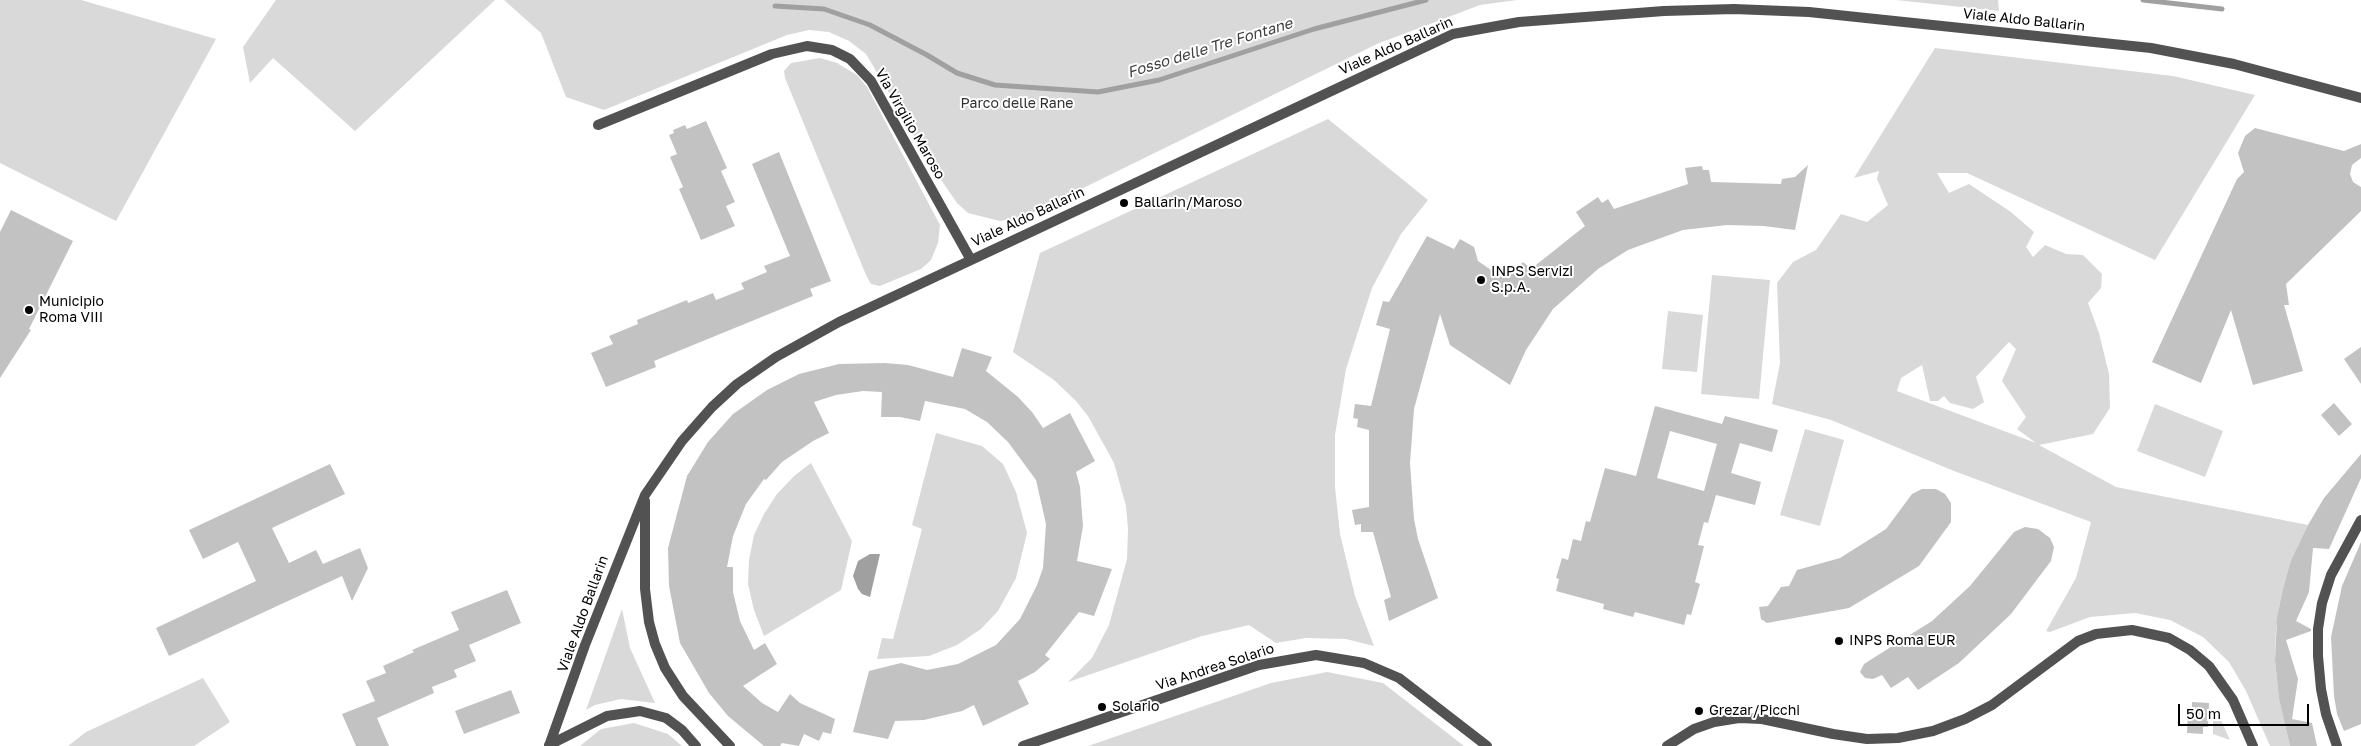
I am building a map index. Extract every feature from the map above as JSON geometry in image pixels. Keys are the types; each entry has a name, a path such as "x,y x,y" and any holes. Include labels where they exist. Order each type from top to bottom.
{"street":[{"name":"Viale Aldo Ballarin","path":"549,745 620,554 645,494 670,455 712,407 751,373 809,337 1443,38 1472,29 1519,22 1693,10 1759,9 2151,48 2234,64 2361,98"},
{"name":"Via Virgilio Maroso","path":"598,125 772,54 807,46 832,50 850,59 871,81 970,260"},
{"path":"645,494 644,589 649,622 655,644 682,696 730,746"},
{"path":"2337,746 2326,714 2321,688 2318,629 2322,603 2331,575 2361,520"},
{"path":"1667,746 1689,731 1714,722 1754,718 1867,739 1898,738 1933,731 1982,711 2015,689 2048,660 2078,640 2096,634 2132,630 2169,638 2202,659 2218,676 2230,695 2253,746"},
{"name":"Via Andrea Solario","path":"1023,746 1252,667 1287,658 1316,655 1364,663 1400,678 1486,746"},
{"name":"Viale Aldo Ballarin","path":"549,745 607,716 640,711 666,718 682,730 696,746"}],"green space":[{"path":"0,0 81,0 216,39 116,221 0,163"},
{"path":"276,0 495,0 355,131 273,58 250,83 243,47"},
{"name":"Parco delle Rane","path":"504,0 1517,0 1480,5 1377,44 1024,217 1000,221 968,213 957,203 935,171 866,54 849,41 829,32 809,30 787,35 604,110 566,97 541,33"},
{"path":"1896,0 1998,0 1999,11"},
{"path":"1935,48 2173,76 2255,95 2155,260 1967,173 1937,173 1949,193 1969,184 2011,212 2034,232 2026,247 2033,257 2045,245 2066,254 2083,255 2102,274 2101,288 2088,303 2099,333 2109,374 2110,408 2093,434 2039,445 2116,487 2308,525 2291,560 2276,628 2275,660 2279,699 2290,746 2270,746 2246,691 2229,662 2203,637 2170,620 2135,613 2090,617 2050,632 2046,631 2076,578 2091,522 1954,471 1831,420 1772,404 1780,363 1777,283 1793,262 1816,250 1841,214 1867,222 1888,205 1877,179 1879,171 1854,178","holes":["2009,342 2016,349 2002,381 2026,417 2017,429 2036,443 1897,391 1901,378 1922,365 1930,401 1938,401 1944,396 1950,403 1973,409 1984,402 1976,377"]},
{"path":"820,58 837,63 857,75 867,87 940,225 938,243 931,260 921,269 880,286 871,284 866,275 785,78 784,71 791,63"},
{"path":"1328,119 1428,200 1401,234 1372,288 1346,369 1335,435 1335,487 1340,534 1355,596 1374,646 1346,639 1306,638 1276,643 1249,625 1202,636 1068,682 1092,658 1109,625 1127,559 1128,529 1126,506 1114,463 1088,416 1076,401 1054,380 1013,352 1040,253"},
{"path":"1712,275 1770,280 1759,399 1701,394"},
{"path":"1668,311 1703,315 1697,372 1662,369"},
{"path":"2155,404 2223,431 2205,477 2137,451"},
{"path":"1805,429 1844,440 1820,526 1780,515"},
{"path":"936,433 982,446 1003,464 1016,492 1027,533 1016,578 998,611 981,629 957,645 929,656 877,659 882,638 893,639 922,529 912,525"},
{"path":"811,463 852,541 841,590 764,636 754,610 748,584 749,560 754,535 764,514 777,494 794,476"},
{"path":"622,609 630,648 655,703 621,699 595,705 586,710"},
{"path":"1327,672 1383,683 1464,746 1088,746 1271,683"},
{"path":"203,678 230,722 194,746 68,746 86,732"},
{"path":"2217,711 2230,740 2213,734 2213,712"},
{"path":"634,723 668,734 682,746 580,746 601,729"}],"shaded area":[{"path":"870,554 880,554 870,597 862,594 853,576 858,561"}],"building":[{"path":"706,121 727,168 721,171 735,202 726,206 735,226 701,240 679,189 683,187 670,157 677,154 669,135 674,133 673,130 685,125 687,129"},
{"path":"2255,128 2344,151 2361,144 2361,158 2352,165 2350,174 2353,182 2361,187 2361,211 2286,284 2289,305 2284,305 2303,371 2253,385 2231,310 2201,383 2152,362 2237,179 2244,172 2238,153 2245,136"},
{"path":"779,152 831,281 810,289 813,296 654,361 656,367 606,387 591,353 613,344 609,336 638,324 637,320 687,300 688,303 713,293 716,300 744,289 741,283 767,272 764,266 790,256 752,164"},
{"path":"1808,165 1795,230 1764,226 1727,225 1683,230 1628,250 1598,269 1553,309 1526,350 1510,385 1450,345 1440,314 1414,409 1410,463 1414,519 1418,539 1438,598 1389,621 1384,600 1391,597 1373,532 1361,532 1361,524 1355,525 1352,510 1369,507 1369,430 1357,427 1358,419 1353,418 1355,404 1371,406 1390,329 1376,325 1383,301 1389,302 1427,236 1454,249 1460,239 1474,247 1478,261 1503,278 1513,265 1517,268 1523,262 1531,269 1585,226 1576,212 1598,197 1602,203 1608,199 1614,209 1688,184 1685,168 1702,166 1703,170 1709,170 1711,182 1781,184 1782,179 1795,177"},
{"path":"11,210 73,241 29,329 31,330 0,378 0,232"},
{"path":"2361,347 2361,384 2344,359"},
{"path":"962,348 992,357 986,371 1018,397 1043,428 1070,413 1095,461 1076,472 1080,487 1083,526 1077,561 1112,569 1094,616 1079,612 1045,655 1050,659 1035,672 1018,681 1029,704 983,726 974,705 962,711 924,720 895,721 888,739 853,732 869,671 901,663 927,670 958,664 996,645 1020,619 1037,585 1043,568 1046,524 1036,480 1008,442 987,422 965,409 925,401 920,421 900,417 881,417 882,392 863,391 836,395 814,402 829,433 813,441 782,462 766,480 764,479 746,504 733,536 727,567 733,567 733,592 740,621 754,650 765,643 777,664 743,686 762,703 778,712 790,694 800,703 835,719 831,734 823,732 819,741 804,734 799,746 782,743 780,746 764,746 728,716 709,693 680,643 669,586 668,548 687,476 708,442 733,414 767,390 799,374 839,364 885,363 908,365 953,377"},
{"path":"2334,403 2352,424 2339,436 2321,415"},
{"path":"1655,406 1722,424 1725,416 1778,430 1772,452 1740,443 1731,473 1761,482 1755,505 1716,495 1708,523 1704,522 1698,545 1704,546 1695,582 1700,584 1691,615 1687,614 1684,625 1635,612 1633,617 1603,609 1604,604 1556,591 1559,579 1556,578 1562,558 1568,560 1573,539 1581,541 1586,521 1590,522 1605,468 1636,476","holes":["1670,431 1717,444 1704,491 1657,478"]},
{"path":"2361,454 2361,478 2329,549 2313,548 2309,592 2296,621 2311,629 2311,631 2286,640 2298,679 2292,719 2312,723 2317,746 2290,746 2279,699 2275,660 2277,618 2283,590 2291,560 2308,525 2324,498"},
{"path":"330,464 345,494 272,528 289,563 316,550 323,564 360,548 368,568 352,601 342,576 169,656 156,628 256,581 238,542 203,559 189,530"},
{"path":"1922,489 1936,489 1945,494 1951,503 1951,522 1919,566 1849,608 1767,623 1761,619 1759,607 1768,606 1781,587 1789,586 1797,570 1840,558 1886,529 1912,494"},
{"path":"2025,527 2038,529 2050,538 2054,547 2051,561 2011,614 1959,663 1918,690 1908,677 1891,688 1882,675 1873,679 1865,678 1860,672 1864,664 1932,621 1970,586 2014,532"},
{"path":"2361,542 2361,724 2344,731 2337,714 2334,696 2331,637 2342,586"},
{"path":"507,590 521,623 469,645 476,661 454,670 457,677 432,687 434,693 377,718 389,746 356,746 342,714 375,701 366,681 386,673 383,666 414,652 412,650 459,630 451,612"},
{"path":"511,690 520,713 464,734 455,711"},
{"path":"2192,702 2209,703 2208,727 2203,727 2203,734 2187,733 2188,710 2192,710"}],"waterway":[{"name":"Fosso delle Tre Fontane","path":"775,6 824,9 870,25 957,73 995,85 1098,92 1159,80 1314,29 1426,0"},
{"name":"Fosso delle Tre Fontane","path":"2143,0 2222,9"}],"place":[{"name":"Ballarin/Maroso","path":"1124,203"},
{"name":"INPS Servizi S.p.A.","path":"1481,280"},
{"name":"Municipio Roma VIII","path":"29,310"},
{"name":"INPS Roma EUR","path":"1839,641"},
{"name":"Solario","path":"1102,707"},
{"name":"Grezar/Picchi","path":"1699,711"}]}
